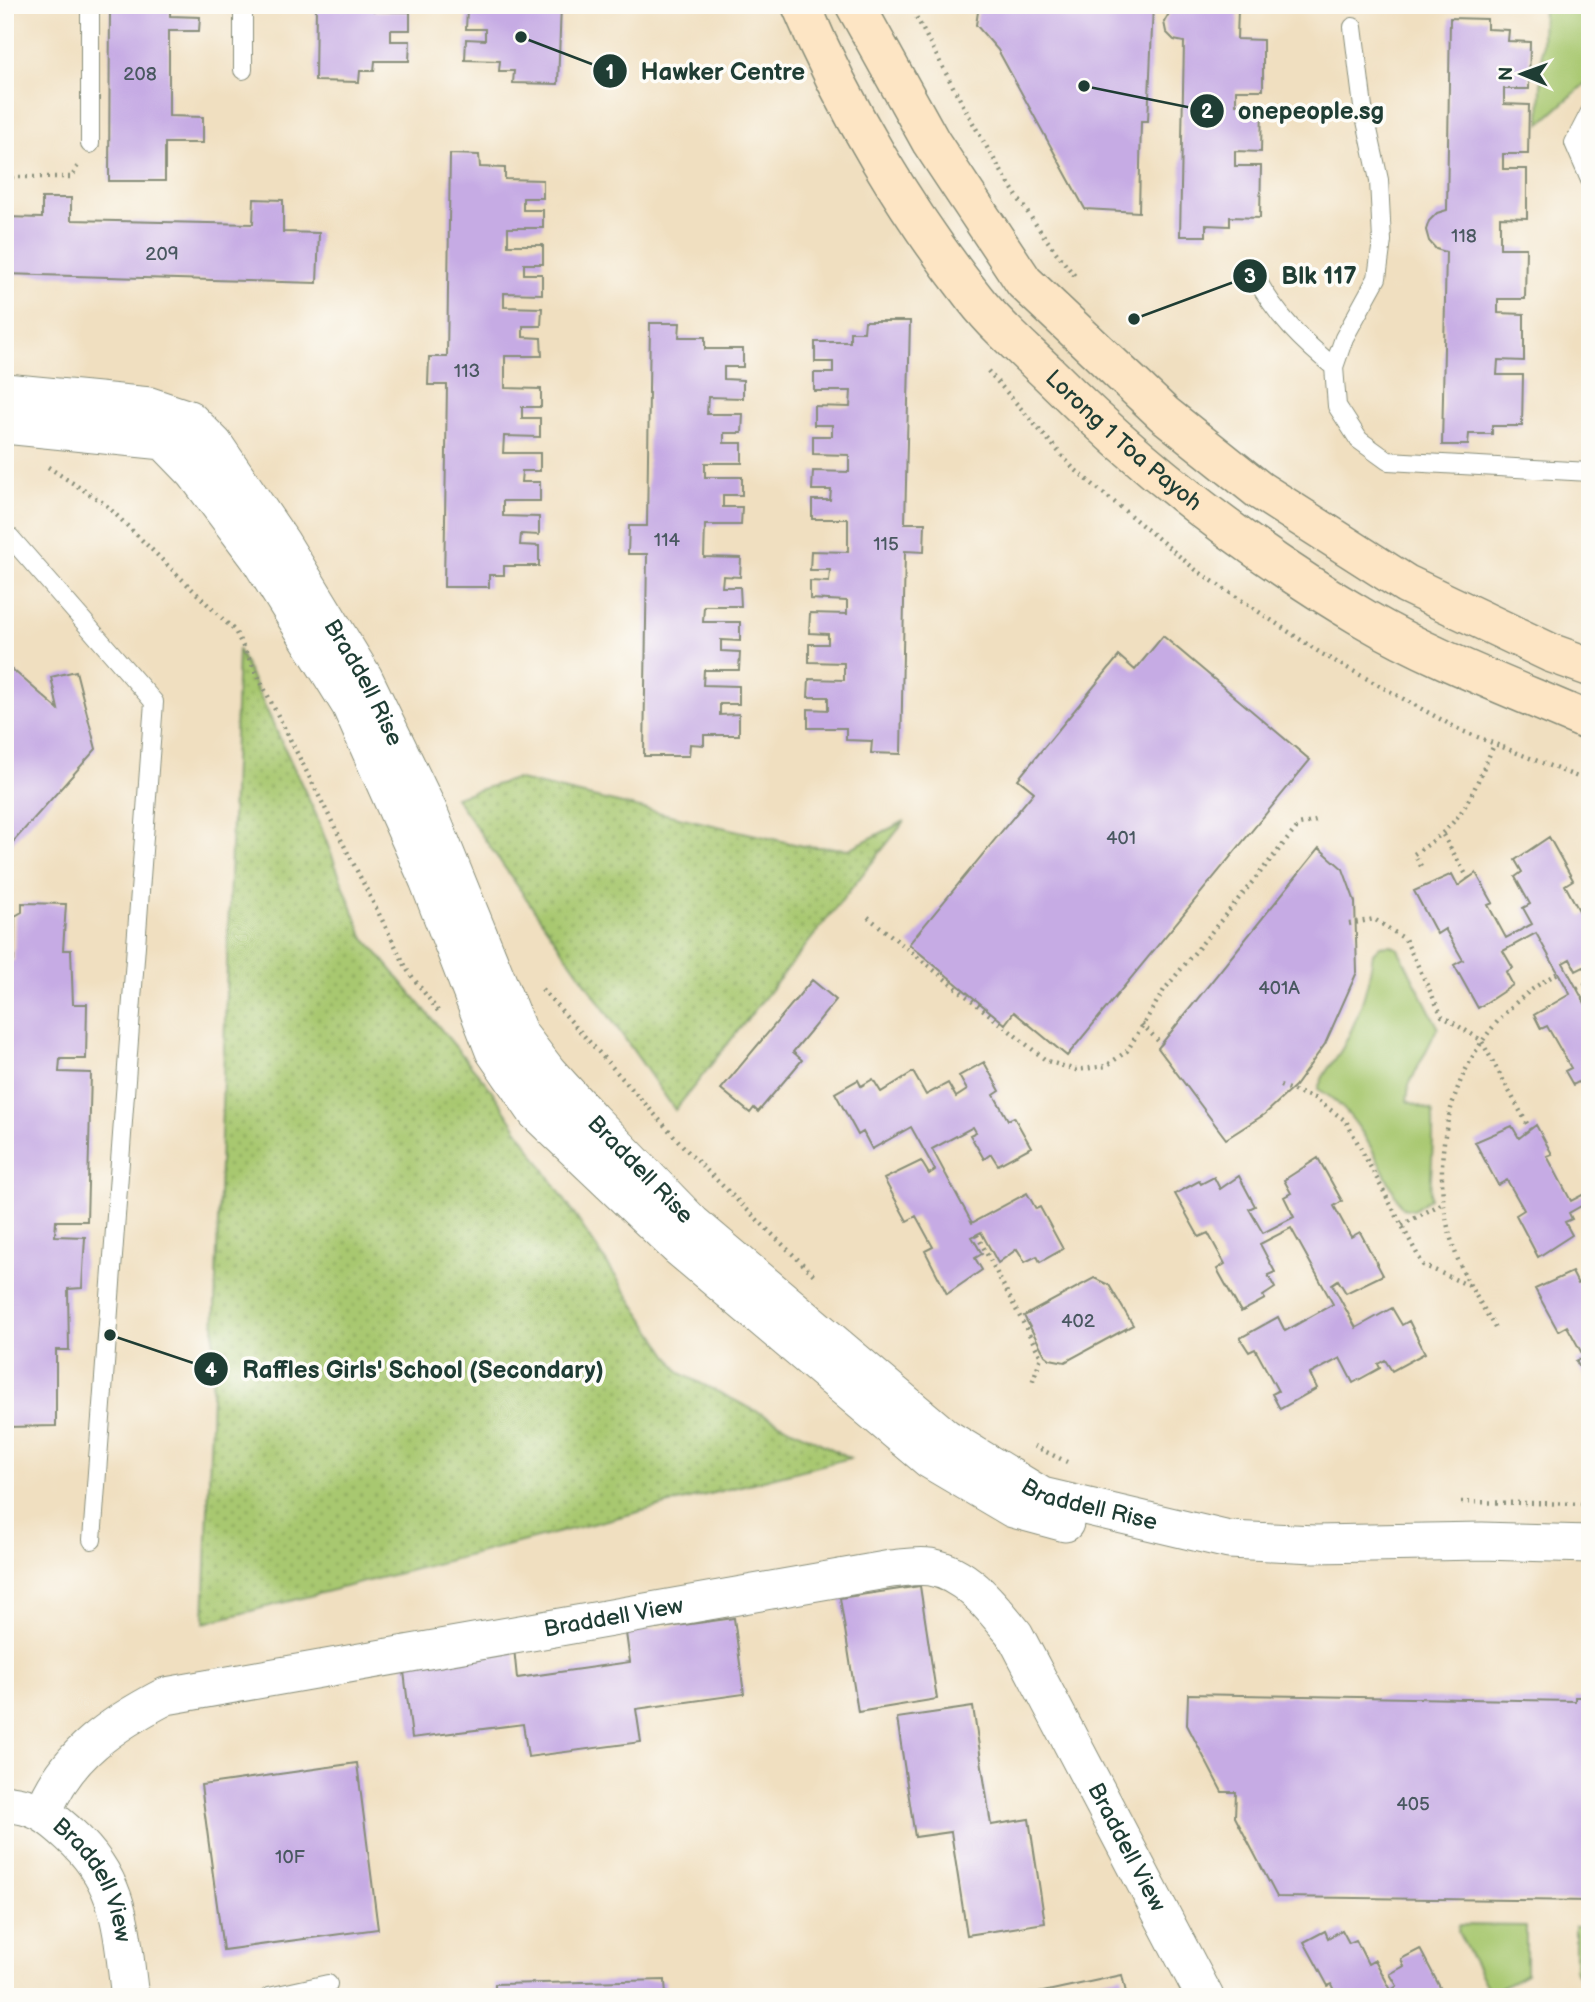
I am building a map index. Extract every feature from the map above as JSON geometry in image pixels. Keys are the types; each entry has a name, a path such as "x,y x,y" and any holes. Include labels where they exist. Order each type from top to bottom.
{"main road":[{"name":"Lorong 1 Toa Payoh","path":"801,5 817,43 878,155 976,301 1098,424 1255,551 1367,620 1590,723"},
{"name":"Lorong 1 Toa Payoh","path":"859,14 931,142 1024,282 1164,414 1259,490 1406,584 1541,648 1590,667"},
{"path":"817,43 828,24 859,14"}],"street":[{"name":"Braddell Rise","path":"5,392 150,406 189,419 214,444 281,542 364,678 428,810 519,1034 582,1110 693,1224 945,1437 1042,1496 1233,1561 1590,1567"},
{"name":"Braddell Rise","path":"5,425 164,441 195,473 258,556 350,705 428,880 494,1051 536,1112 678,1247 930,1460 1013,1509 1177,1540 1315,1544 1482,1541 1590,1544"},
{"name":"Braddell View","path":"130,1997 120,1925 108,1878 87,1850 44,1811 63,1773 106,1730 166,1696 891,1569 930,1567 955,1576 987,1600 1015,1635 1205,1997"},
{"path":"5,1803 44,1811"}],"lane":[{"path":"90,5 90,144"},
{"path":"243,5 243,70"},
{"path":"1353,27 1363,107 1379,180 1382,241 1377,278 1344,338 1334,367 1337,406 1359,440 1388,461 1590,472"},
{"path":"1590,112 1574,144 1590,180"},
{"path":"1257,280 1272,306 1299,338 1334,367"},
{"path":"5,535 10,537 154,702 92,1540"},
{"path":"269,1997 328,1984"}],"path":[{"path":"910,5 1001,169 1041,234 1076,277"},
{"path":"5,177 72,177 90,144"},
{"path":"1421,866 1414,854 1443,835 1462,813 1494,745"},
{"path":"868,917 1047,1061 1076,1070 1106,1066 1127,1051 1164,990 1299,825 1320,821"},
{"path":"1443,835 1468,878"},
{"path":"1349,924 1374,919 1405,939 1442,1016 1481,1040 1530,1129"},
{"path":"1495,1328 1461,1267 1443,1203 1441,1172 1444,1130 1458,1084 1481,1040 1507,1008 1558,973"},
{"path":"532,979 692,1156 818,1279"},
{"path":"1577,988 1590,983"},
{"path":"1142,1024 1161,1045"},
{"path":"1280,1086 1314,1098 1346,1121 1423,1265 1473,1288"},
{"path":"1402,1225 1443,1203"},
{"path":"977,1235 1041,1357 1032,1383"},
{"path":"1032,1445 1069,1463"},
{"path":"1460,1502 1590,1504"}],"green space":[{"path":"1543,5 1590,5 1590,79 1540,124"},
{"path":"238,649 316,815 363,936 490,1088 680,1373 850,1458 204,1623"},
{"path":"515,779 803,846 849,849 905,821 675,1110 455,797"},
{"path":"1390,945 1398,949 1438,1027 1409,1085 1407,1101 1432,1111 1433,1116 1430,1198 1414,1210 1402,1208 1358,1126 1346,1112 1318,1089 1354,1024 1366,989 1373,953 1380,946"},
{"path":"1459,1925 1526,1926 1526,1974 1490,1993 1458,1932"},
{"path":"1575,1926 1590,1926 1590,1997 1575,1969"}],"building":[{"path":"110,5 170,5 170,16 200,17 199,31 169,31 169,116 203,117 203,143 165,143 165,181 109,181"},
{"path":"316,5 374,5 374,11 410,12 410,30 391,30 391,41 410,41 409,61 375,61 374,71 360,71 359,82 315,81"},
{"path":"503,5 561,5 558,84 513,83 514,71 499,71 500,61 465,60 466,39 485,40 485,29 466,29 467,10 503,11"},
{"path":"979,5 1153,5 1148,121 1141,121 1139,212 1085,209 998,50 976,25"},
{"path":"1174,5 1265,5 1265,9 1238,9 1237,39 1263,40 1263,90 1236,90 1236,104 1262,105 1261,152 1235,151 1235,166 1261,166 1260,218 1230,217 1230,226 1206,225 1206,236 1180,236 1184,42 1174,40 1166,32 1164,22"},
{"path":"1450,18 1487,19 1487,29 1509,30 1508,41 1530,42 1529,89 1504,89 1504,104 1529,105 1528,154 1503,154 1503,169 1527,169 1527,218 1500,217 1500,248 1526,248 1525,299 1498,299 1498,313 1524,314 1524,361 1498,360 1497,375 1523,375 1522,426 1492,426 1492,434 1469,434 1468,445 1442,445 1446,252 1436,249 1429,241 1426,230 1429,221 1437,213 1447,210"},
{"path":"450,154 479,155 480,167 505,168 505,179 543,180 543,198 523,198 523,210 543,210 543,228 508,228 508,245 543,245 543,264 524,264 524,274 542,274 542,294 504,293 504,307 542,308 541,326 523,326 523,337 541,338 542,356 505,356 505,388 541,389 541,407 522,407 522,418 540,418 540,437 504,436 503,453 540,453 540,471 522,471 521,482 540,482 540,501 503,501 503,516 539,517 539,535 521,534 520,545 539,546 539,566 504,566 504,575 489,575 489,587 444,587 447,385 428,385 429,357 447,357"},
{"path":"42,198 71,198 71,220 253,224 254,199 283,200 283,232 319,233 317,283 5,274 5,217 42,218"},
{"path":"865,321 910,321 905,523 925,523 924,552 905,551 901,754 871,753 872,741 846,740 846,728 808,728 808,709 828,710 828,697 808,697 809,679 844,680 844,663 809,662 809,644 828,644 828,634 809,633 810,613 847,614 847,601 810,599 810,581 829,582 830,570 810,570 811,551 848,552 848,519 812,519 812,500 830,500 831,490 812,490 813,471 849,472 849,455 813,454 813,436 832,436 832,425 814,425 814,406 850,407 851,391 814,391 814,373 833,373 833,362 815,362 815,342 850,342 850,332 864,332"},
{"path":"650,323 680,323 679,337 705,337 705,349 743,349 743,367 724,367 724,379 743,380 743,398 708,397 707,414 743,414 742,433 724,433 724,443 742,443 742,463 705,463 705,477 742,477 742,495 723,495 723,507 742,507 741,525 705,525 704,557 741,558 740,577 723,576 722,587 740,587 741,606 704,606 703,622 740,622 740,641 721,640 721,651 740,652 739,670 704,670 703,685 739,686 739,704 720,704 720,715 739,714 739,735 704,735 704,745 690,744 689,756 644,756 647,554 628,554 629,526 647,526"},
{"path":"1163,636 1310,760 1067,1056 1014,1012 1005,1024 909,944 1034,792 1018,779 1119,656 1135,670"},
{"path":"5,663 58,709 51,677 76,671 96,749 5,851"},
{"path":"1549,837 1573,880 1565,885 1582,916 1590,912 1590,964 1576,971 1570,959 1563,963 1587,1007 1590,1005 1590,1076 1573,1085 1565,1071 1571,1068 1547,1026 1541,1029 1534,1015 1570,994 1536,933 1503,951 1513,968 1506,972 1513,985 1478,1008 1454,965 1463,960 1445,929 1437,934 1414,891 1452,874 1458,886 1476,873 1493,903 1488,905 1506,938 1532,924 1523,908 1530,904 1515,877 1522,872 1515,860"},
{"path":"1319,848 1343,869 1355,902 1357,972 1325,1044 1295,1086 1265,1114 1226,1139 1158,1048"},
{"path":"22,903 66,904 63,950 71,950 73,1004 87,1004 86,1059 60,1059 59,1072 91,1073 87,1221 56,1221 55,1236 85,1237 82,1288 68,1289 69,1350 56,1350 56,1426 5,1427 5,961 14,961 15,916 22,912"},
{"path":"812,980 836,1000 793,1052 802,1060 758,1112 754,1108 750,1113 721,1089"},
{"path":"984,1062 1000,1091 994,1095 1008,1120 1014,1117 1031,1147 998,1165 991,1154 984,1159 970,1135 976,1132 973,1127 932,1149 972,1223 1027,1193 1036,1209 1040,1207 1063,1249 1040,1262 1037,1256 1025,1262 1017,1249 998,1263 981,1232 972,1237 982,1254 975,1258 982,1270 947,1294 925,1251 933,1247 916,1216 907,1221 884,1179 921,1161 929,1174 935,1170 911,1127 872,1149 863,1132 858,1135 835,1093 858,1080 861,1086 873,1079 881,1092 913,1072 926,1095 948,1083 956,1097 967,1090 959,1076"},
{"path":"1536,1125 1552,1154 1547,1156 1571,1201 1590,1191 1590,1201 1569,1213 1572,1219 1565,1222 1572,1235 1538,1257 1516,1215 1524,1210 1507,1180 1498,1185 1475,1142 1512,1126 1519,1138"},
{"path":"1318,1158 1342,1201 1334,1206 1351,1237 1360,1232 1383,1275 1346,1293 1338,1280 1332,1284 1356,1328 1392,1308 1402,1325 1409,1321 1425,1353 1392,1371 1385,1360 1378,1364 1380,1368 1353,1383 1340,1358 1310,1374 1317,1388 1280,1409 1272,1394 1278,1391 1255,1349 1249,1352 1240,1338 1278,1317 1285,1331 1333,1304 1291,1228 1260,1244 1275,1272 1268,1275 1275,1288 1263,1296 1265,1299 1241,1312 1217,1269 1225,1264 1208,1233 1199,1237 1175,1194 1199,1181 1201,1184 1214,1177 1220,1189 1239,1176 1255,1206 1249,1209 1263,1233 1294,1217 1284,1197 1291,1193 1284,1180"},
{"path":"1572,1272 1578,1284 1586,1280 1590,1287 1590,1386 1576,1361 1584,1357 1567,1326 1558,1331 1535,1289"},
{"path":"1094,1278 1109,1285 1133,1325 1065,1362 1050,1359 1045,1355 1024,1316"},
{"path":"920,1586 937,1699 858,1712 840,1598"},
{"path":"734,1618 744,1694 636,1709 641,1742 528,1757 523,1724 412,1738 403,1663 514,1648 517,1678 630,1662 626,1633"},
{"path":"1188,1694 1575,1701 1575,1697 1590,1697 1590,1901 1277,1897 1235,1817 1236,1792 1222,1792 1187,1725"},
{"path":"973,1707 991,1825 1029,1819 1045,1923 967,1935 951,1832 915,1837 897,1718"},
{"path":"357,1763 378,1929 223,1950 201,1785"},
{"path":"1342,1930 1349,1943 1356,1940 1368,1964 1375,1960 1391,1990 1397,1986 1390,1974 1404,1966 1401,1959 1420,1949 1443,1993 1441,1997 1338,1997 1332,1984 1328,1986 1304,1942 1325,1931 1328,1938"},
{"path":"1122,1975 1127,1997 1039,1997 1038,1993"},
{"path":"665,1980 666,1997 495,1997 495,1984"}],"place":[{"name":"Hawker Centre","path":"521,37"},
{"name":"onepeople.sg","path":"1084,86"},
{"name":"Blk 117","path":"1134,319"},
{"name":"Raffles Girls' School (Secondary)","path":"110,1335"}]}
